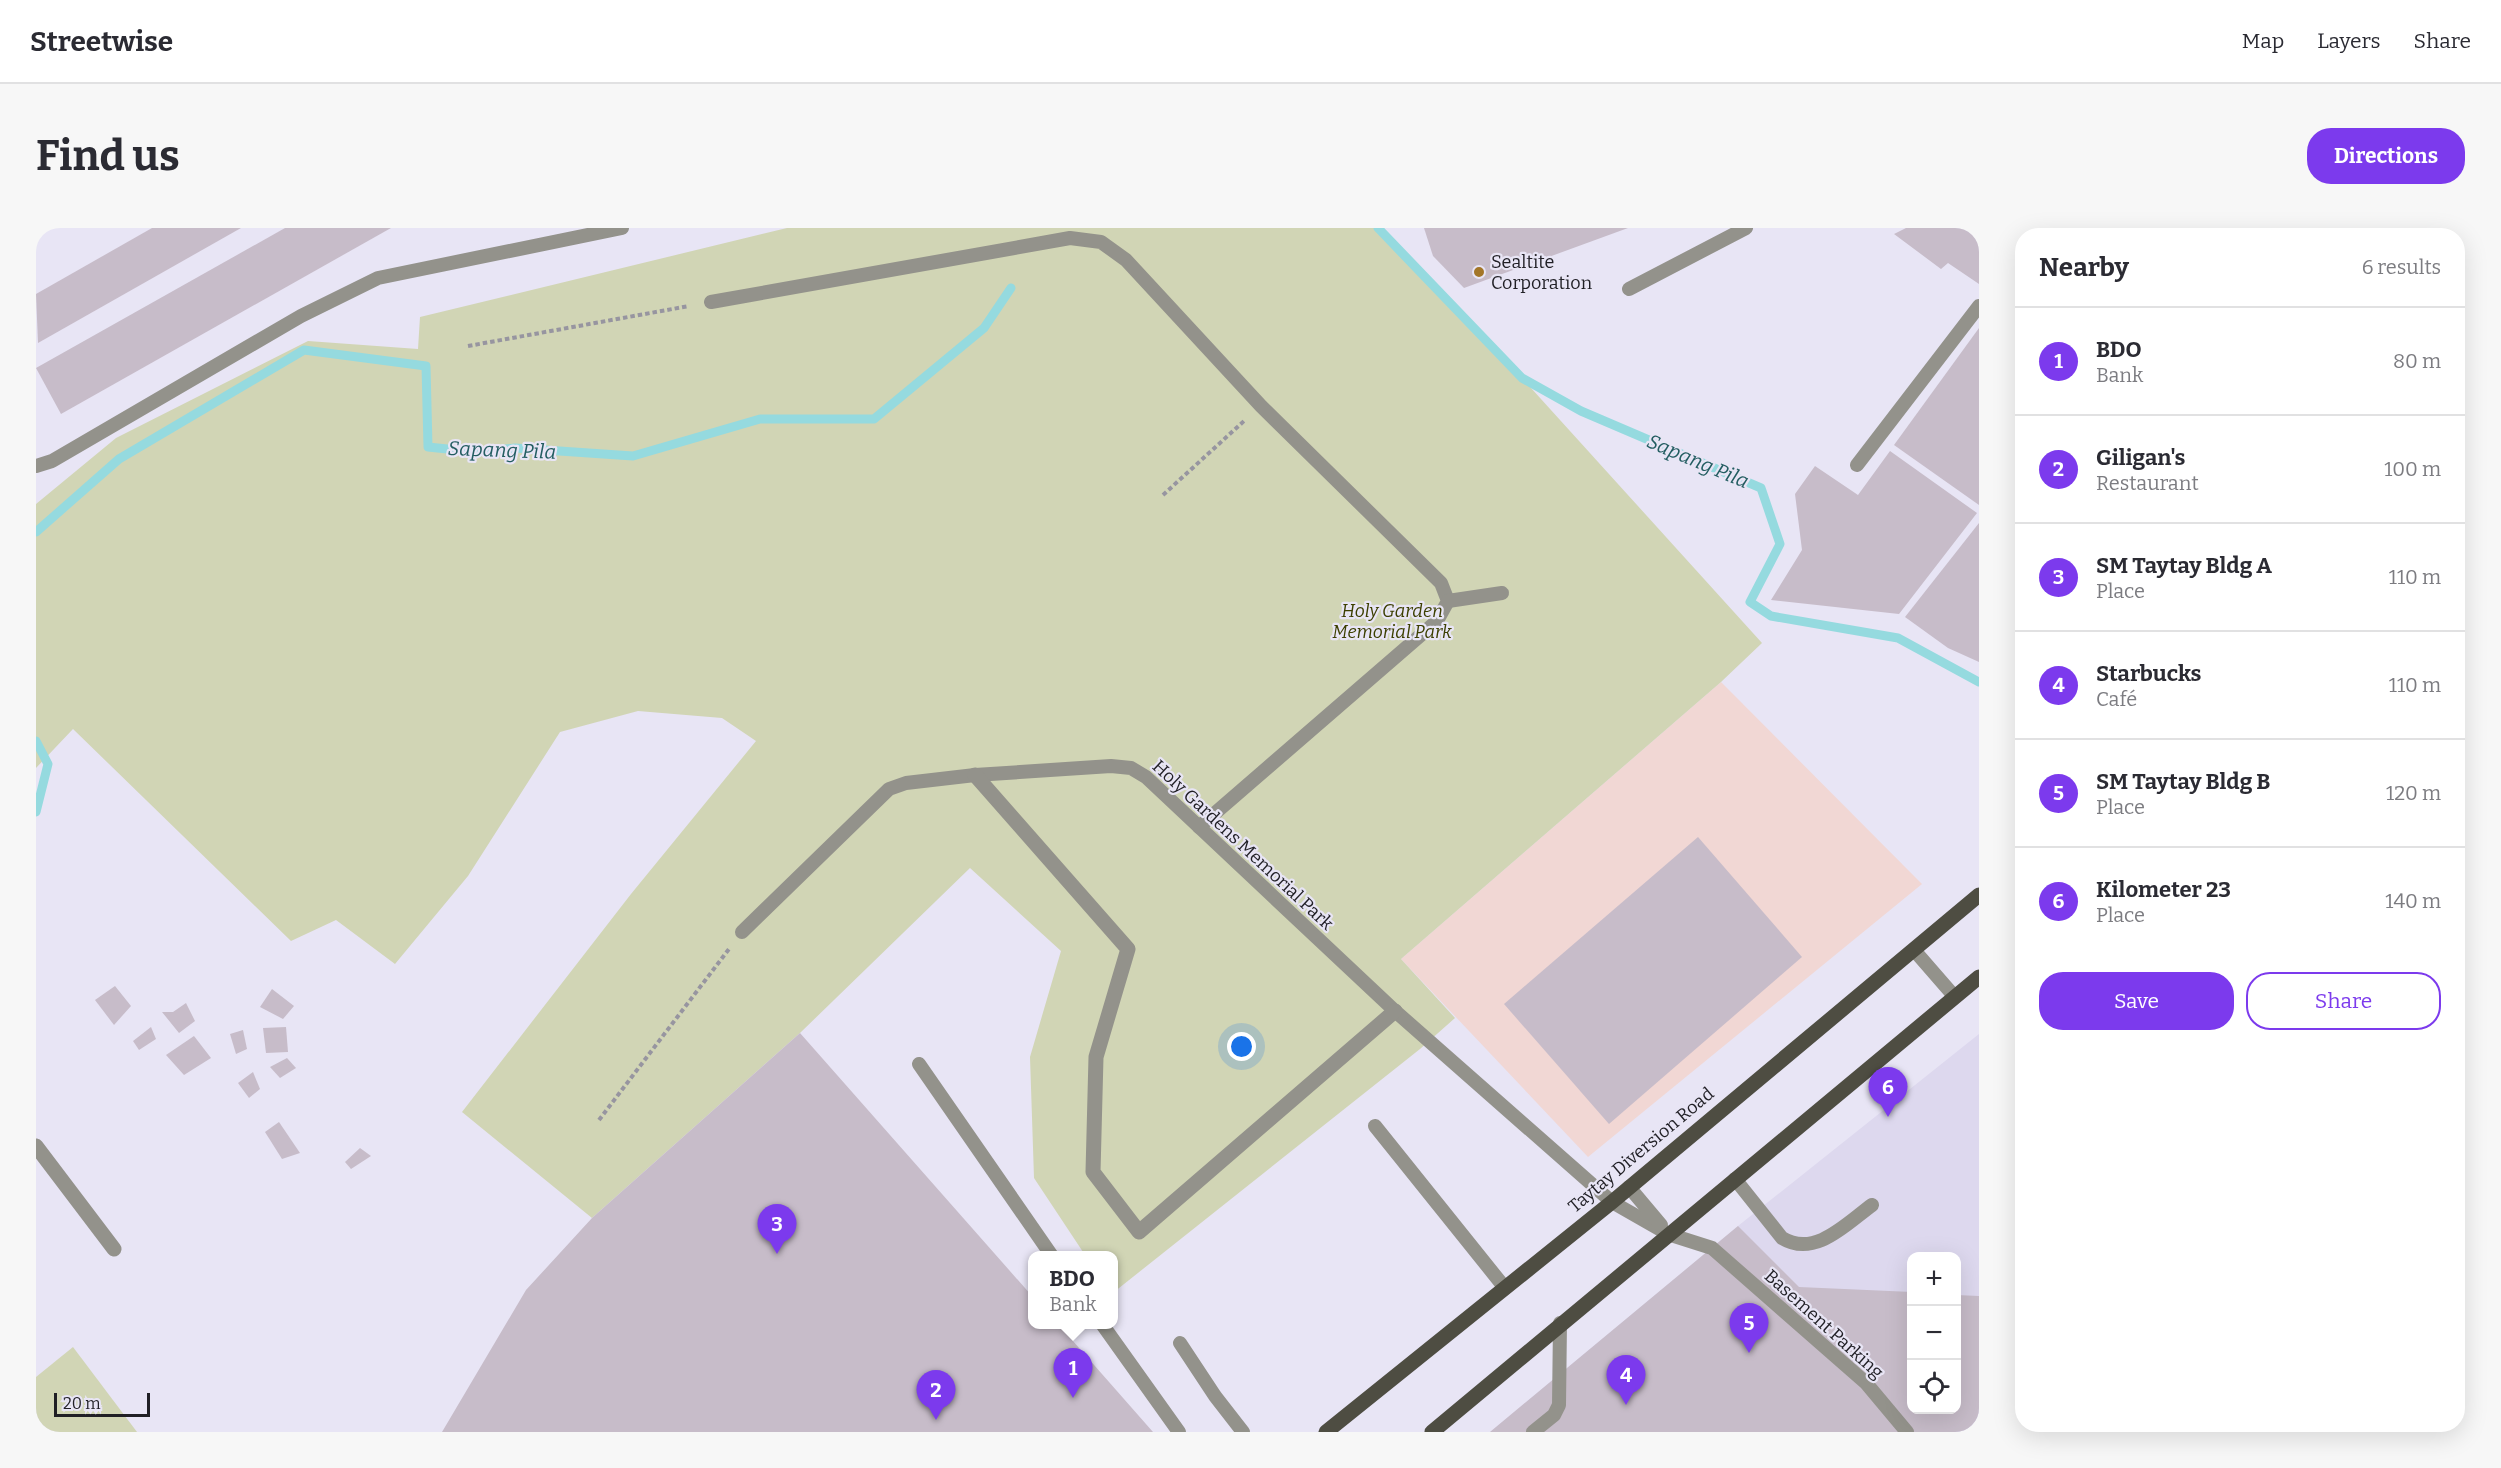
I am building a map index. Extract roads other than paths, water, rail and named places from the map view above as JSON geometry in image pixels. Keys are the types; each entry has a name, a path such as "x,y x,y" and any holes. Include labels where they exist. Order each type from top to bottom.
{"main road":[{"name":"Taytay Diversion Road","path":"1326,1432 1612,1202 1979,895"},
{"path":"1432,1432 1560,1323 1979,977"}],"street":[{"path":"975,775 1128,949 1096,1057 1094,1172 1139,1232 1395,1011"},
{"path":"36,1146 114,1250"}],"lane":[{"path":"36,466 52,460 301,316 378,278 622,228"},
{"path":"1629,289 1746,228"},
{"path":"711,302 1070,238 1101,242 1126,260 1261,406 1441,583 1448,601"},
{"path":"1857,465 1979,306"},
{"path":"1448,601 1502,593"},
{"path":"1199,827 1437,621 1448,601"},
{"name":"Holy Gardens Memorial Park","path":"742,932 890,789 906,783 975,775 1112,766 1131,768 1146,777 1395,1011 1612,1202 1668,1234 1712,1248"},
{"path":"1914,950 1954,996"},
{"path":"919,1064 1049,1251"},
{"path":"1375,1126 1505,1288"},
{"path":"1735,1179 1782,1238 1792,1244 1805,1246 1821,1242 1872,1205"},
{"path":"1629,1187 1668,1234"},
{"name":"Basement Parking","path":"1712,1248 1866,1383 1907,1432"},
{"path":"1533,1432 1554,1415 1559,1405 1560,1323"},
{"path":"1106,1329 1179,1432"},
{"path":"1180,1343 1215,1396 1243,1432"}],"waterway":[{"name":"Sapang Pila","path":"1378,228 1522,378 1581,411 1761,488 1780,544 1750,602 1771,616 1898,638 1979,682"},
{"name":"Sapang Pila","path":"36,532 119,459 304,350 426,366 428,447 476,452 515,448 633,456 760,419 874,419 984,328 1011,288"},
{"name":"Sapang Pila","path":"36,741 48,764 36,812"}],"place":[{"name":"Sealtite Corporation","path":"1479,272"},
{"name":"Kilometer 23","path":"1888,1117"},
{"name":"SM Taytay Bldg A","path":"777,1254"},
{"name":"SM Taytay Bldg B","path":"1749,1353"},
{"name":"BDO","path":"1073,1398"},
{"name":"Starbucks","path":"1626,1405"},
{"name":"Giligan's","path":"936,1420"}],"park label":[{"name":"Holy Garden Memorial Park","path":"1392,622"}]}
